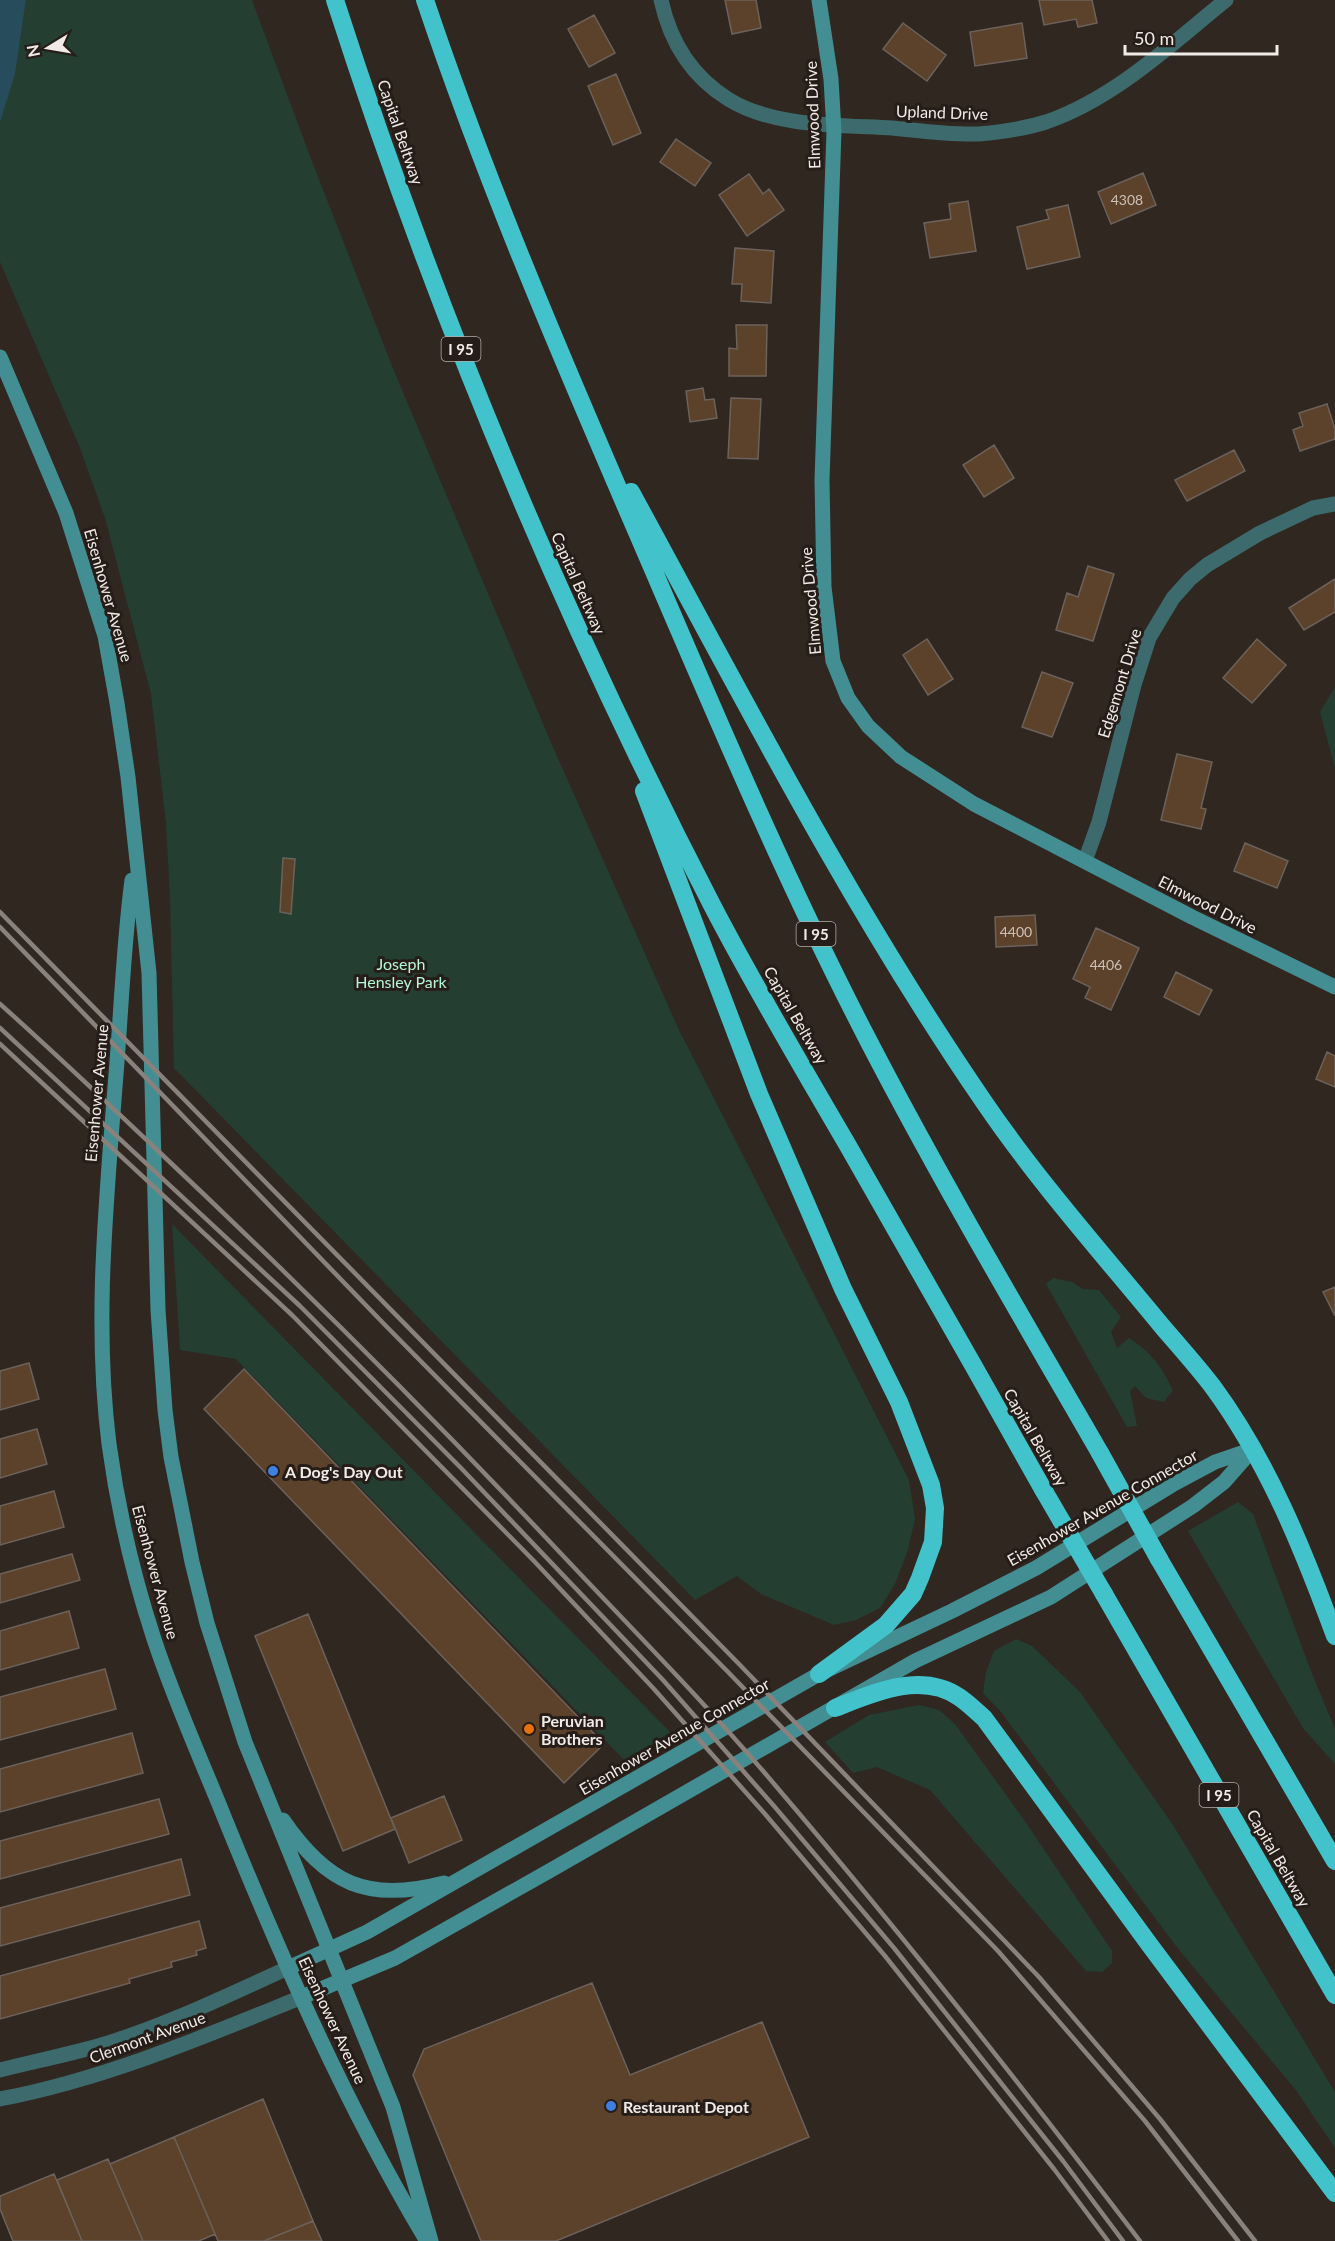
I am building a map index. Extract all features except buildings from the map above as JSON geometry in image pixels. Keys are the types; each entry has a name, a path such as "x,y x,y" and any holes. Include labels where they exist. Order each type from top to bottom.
{"highway":[{"name":"Capital Beltway","path":"335,0 447,315 543,550 606,691 713,907 1044,1491 1335,1995"},
{"name":"I 95","path":"425,0 470,127 577,393 753,800 867,1037 955,1200 1335,1861"},
{"path":"577,393 818,833 884,947 941,1038 1032,1167 1213,1388 1253,1449 1289,1520 1335,1636"},
{"path":"606,691 759,1094 843,1289 899,1402 931,1485 935,1508 933,1542 913,1594 886,1625 819,1674"},
{"path":"836,1708 880,1690 920,1685 958,1696 984,1718 1142,1935 1335,2193"}],"main road":[{"name":"Elmwood Drive","path":"819,0 831,79 833,124 822,480 824,587 831,647 836,669 848,698 861,718 901,757 974,804 1335,987"},
{"name":"Eisenhower Avenue","path":"0,357 66,513 105,636 117,703 127,768 150,973 158,1310 165,1410 171,1456 189,1551 207,1623 245,1742 393,2107 431,2241"},
{"name":"Eisenhower Avenue","path":"136,856 129,904 103,1239 101,1340 109,1441 117,1498 130,1554 155,1641 178,1705 288,1968 370,2139 427,2241"},
{"name":"Eisenhower Avenue Connector","path":"288,1968 367,1932 819,1674 1036,1568 1172,1485 1215,1462 1253,1449"},
{"path":"302,1997 395,1958 915,1661 1051,1597 1193,1506 1224,1482 1253,1449"},
{"path":"266,1795 312,1856 332,1874 357,1886 387,1891 414,1891 464,1878"}],"street":[{"name":"Upland Drive","path":"661,0 671,33 685,58 706,83 729,100 768,116 833,124 975,134 1000,132 1046,122 1097,99 1120,84 1226,0"},
{"name":"Edgemont Drive","path":"1085,861 1099,822 1134,685 1149,638 1173,598 1190,579 1207,566 1260,533 1313,508 1335,504"},
{"name":"Clermont Avenue","path":"0,2070 98,2046 134,2034 223,1998 288,1968"},
{"name":"Clermont Avenue","path":"0,2099 62,2086 103,2073 200,2038 302,1997"}],"green space":[{"name":"Joseph Hensley Park","path":"26,0 252,0 394,371 552,745 679,1030 909,1480 915,1519 908,1550 895,1584 880,1608 856,1620 834,1625 761,1594 737,1576 695,1600 174,1068 166,823 151,694 105,518 80,448 0,262 0,113 19,47"},
{"path":"1335,687 1335,768 1320,712"},
{"path":"172,1224 670,1732 626,1762 236,1359 180,1350"},
{"path":"1053,1278 1072,1282 1083,1289 1099,1290 1121,1317 1111,1332 1117,1348 1129,1338 1150,1355 1164,1374 1173,1390 1164,1402 1146,1398 1135,1386 1130,1391 1137,1426 1127,1427 1046,1284"},
{"path":"1238,1502 1253,1514 1309,1666 1335,1729 1335,1764 1303,1728 1188,1531"},
{"path":"1016,1639 1032,1646 1080,1692 1173,1825 1335,2092 1335,2148 1295,2089 1176,1946 1001,1712 983,1693 986,1672 994,1651"},
{"path":"919,1705 939,1710 955,1724 1027,1824 1112,1951 1112,1963 1102,1972 1086,1971 930,1790 877,1767 853,1773 825,1742 869,1715"}],"water":[{"path":"0,0 26,0 15,74 0,122"}],"railway":[{"path":"0,912 740,1665 1039,1977 1160,2119 1255,2241"},
{"path":"0,927 386,1326 729,1673 998,1951 1145,2121 1238,2241"},
{"path":"0,1004 206,1196 306,1293 503,1492 693,1693 775,1785 915,1953 1140,2241"},
{"path":"0,1028 300,1306 461,1468 663,1680 774,1806 894,1948 1063,2161 1123,2241"},
{"path":"0,1044 292,1315 533,1560 654,1689 765,1814 885,1956 1054,2169 1108,2241"}],"place":[{"name":"A Dog's Day Out","path":"273,1471"},
{"name":"Peruvian Brothers","path":"529,1729"},
{"name":"Restaurant Depot","path":"611,2106"}]}
